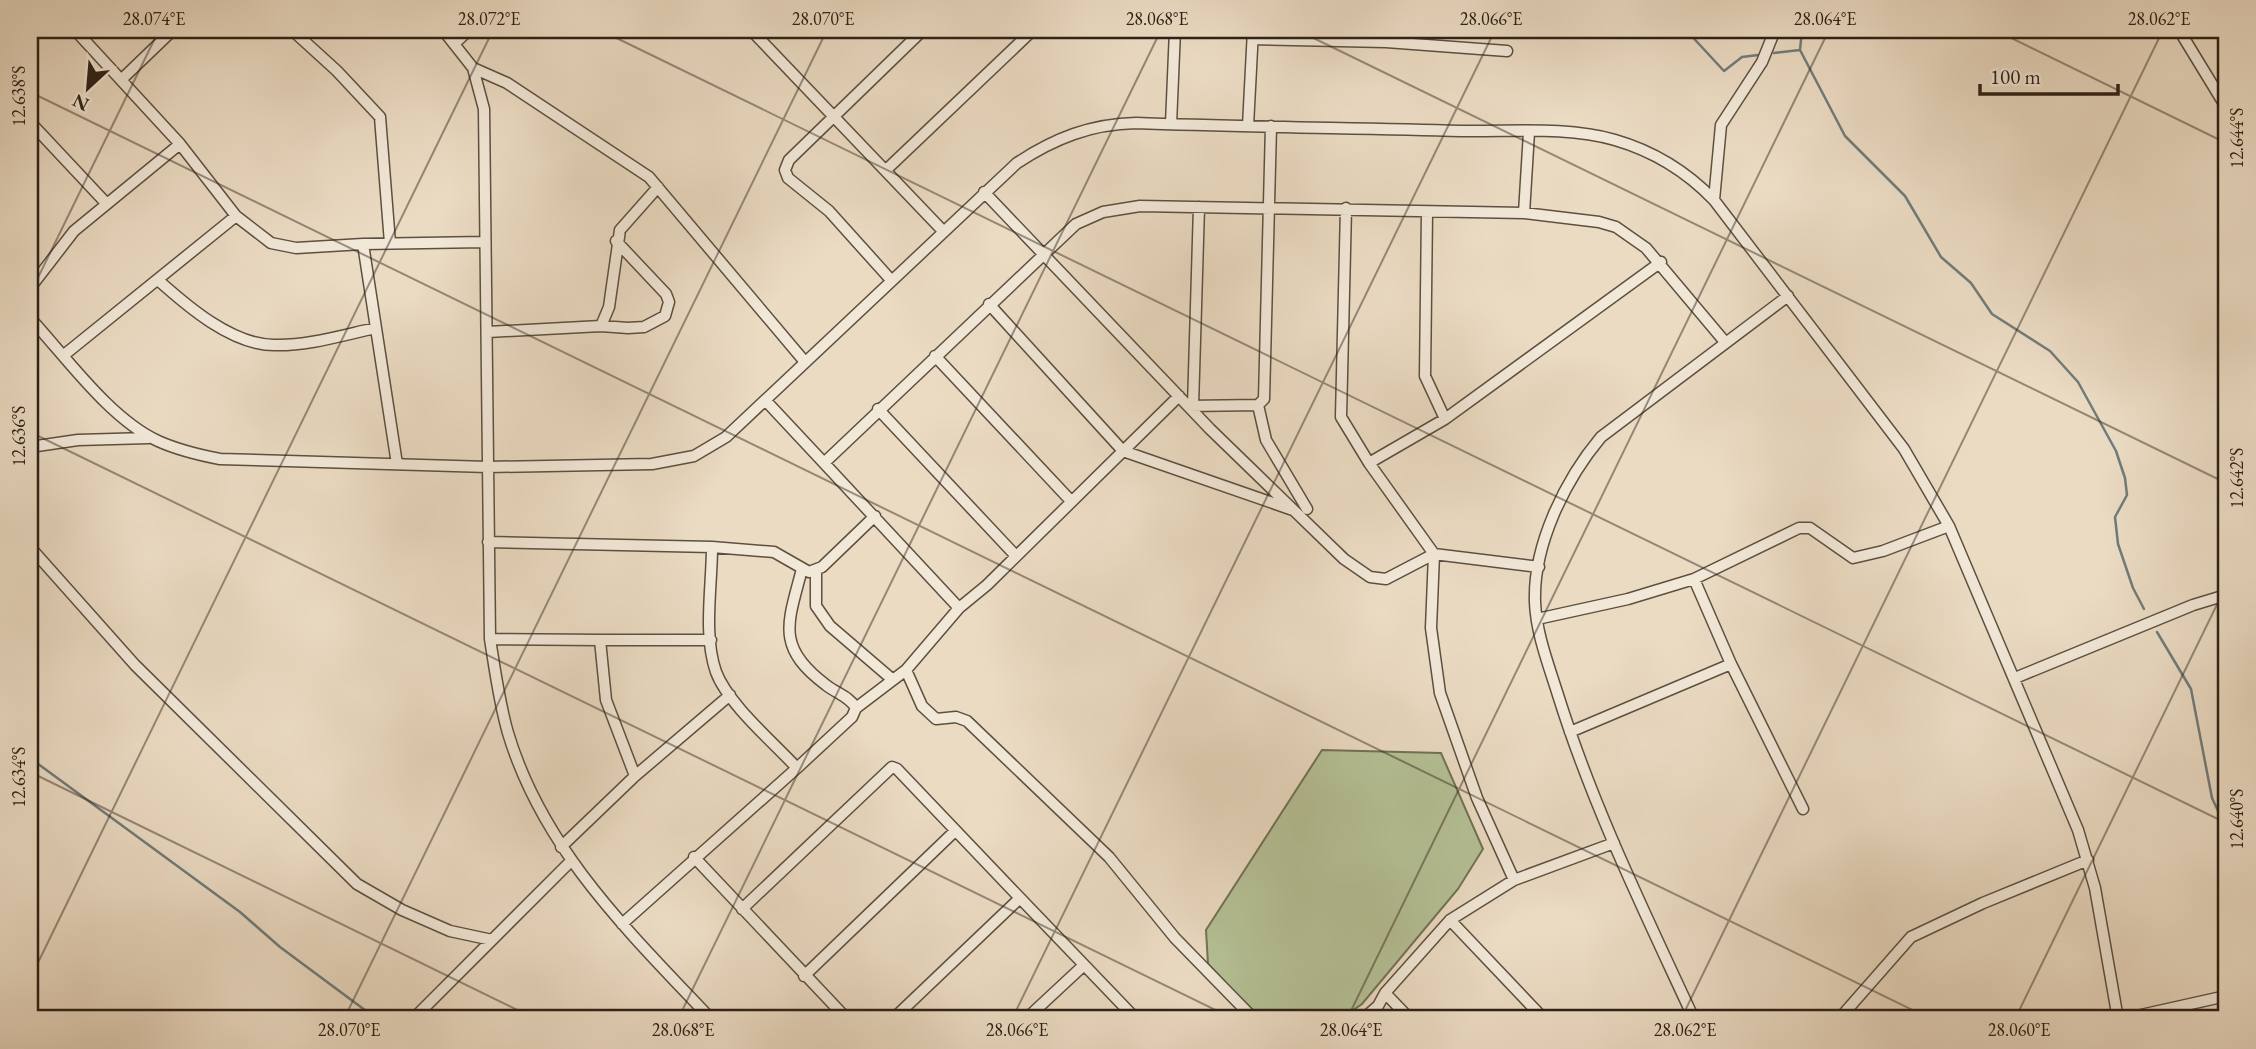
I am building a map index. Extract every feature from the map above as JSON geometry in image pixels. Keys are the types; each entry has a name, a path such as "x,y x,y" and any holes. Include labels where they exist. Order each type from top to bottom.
{"street":[{"path":"75,30 180,144 236,216 271,243 282,247 484,242"},
{"path":"122,79 173,30"},
{"path":"292,30 337,71 380,117 390,243"},
{"path":"443,30 472,68 484,109 490,639 509,737 541,812 570,862 622,924 711,1019"},
{"path":"455,43 469,30"},
{"path":"751,30 943,231"},
{"path":"891,280 829,211 788,178 785,170 789,160 923,30"},
{"path":"886,170 1033,30"},
{"path":"1171,124 1175,30"},
{"path":"1714,200 1721,125 1762,62 1775,30"},
{"path":"2179,30 2226,107"},
{"path":"1248,126 1253,34 1507,51"},
{"path":"472,68 507,83 627,160 658,187 805,362"},
{"path":"30,122 105,202"},
{"path":"30,318 111,407 151,438 179,449 220,459 488,467 674,462 710,448 766,401 984,192 1037,149 1074,132 1114,124 1529,132 1596,135 1640,148 1675,167 1714,200 1904,449 1949,526 2015,678 2088,860 2120,1019 2226,996"},
{"path":"1191,406 1258,405 1264,399 1271,126"},
{"path":"1524,213 1529,132"},
{"path":"30,288 67,239 105,202 180,144"},
{"path":"601,326 609,307 616,241 625,222 658,187"},
{"path":"984,192 1179,396 1302,510 1344,559 1370,577 1386,579 1434,554 1539,567"},
{"path":"824,463 1043,252 1076,224 1103,212 1140,206 1524,213 1578,219 1616,227 1632,236 1661,262 1726,342"},
{"path":"1191,406 1199,207"},
{"path":"1346,208 1341,417 1369,463 1434,554 1431,628 1440,693 1477,798 1514,880"},
{"path":"1427,212 1425,376 1445,419"},
{"path":"64,355 236,216"},
{"path":"488,332 601,326 644,327 665,316 669,310 666,294 616,241"},
{"path":"363,244 397,464"},
{"path":"1369,463 1445,419 1661,262"},
{"path":"158,280 195,313 244,338 270,345 296,345 376,328"},
{"path":"1694,1019 1614,843 1570,732 1537,620 1535,591 1539,567 1560,503 1591,450 1614,426 1788,296"},
{"path":"989,304 1123,451 1302,510"},
{"path":"935,355 1071,501"},
{"path":"622,924 852,718 856,708 906,670 959,608 1016,556 1179,396"},
{"path":"766,401 959,608"},
{"path":"1258,405 1266,440 1302,510"},
{"path":"878,409 1016,556"},
{"path":"30,447 78,440 151,438"},
{"path":"875,516 816,571 816,606 830,626 893,680"},
{"path":"1537,620 1628,599 1694,579 1799,528 1810,528 1853,558 1883,551 1949,526"},
{"path":"488,542 712,547 774,552 802,569 816,571"},
{"path":"30,547 135,665 357,884 402,910 450,931 492,940"},
{"path":"712,547 710,640 717,673 730,695 797,768"},
{"path":"802,569 790,617 790,645 815,677 856,708"},
{"path":"1694,579 1731,664 1803,809"},
{"path":"2015,678 2193,605 2226,595"},
{"path":"490,639 710,640"},
{"path":"600,640 606,700 635,776"},
{"path":"1570,732 1731,664"},
{"path":"906,670 929,715 936,719 956,717 967,721 1103,850 1175,939 1254,1019"},
{"path":"561,847 635,776 730,695"},
{"path":"742,909 891,768 897,769 1136,1019"},
{"path":"804,976 955,831"},
{"path":"1363,1019 1378,1006 1385,992 1450,920 1514,880 1614,843"},
{"path":"694,857 847,1019"},
{"path":"1839,1019 1911,937 1983,903 2088,860"},
{"path":"413,1019 570,862"},
{"path":"893,1019 1020,898"},
{"path":"1450,920 1544,1019"},
{"path":"1026,1019 1084,965"},
{"path":"1385,992 1410,1019"}],"green space":[{"path":"1322,750 1441,753 1483,849 1458,889 1362,1004 1340,1019 1259,1019 1208,964 1206,930"}],"waterway":[{"path":"1686,30 1724,71 1742,57 1758,55"},
{"path":"1800,50 1802,30"},
{"path":"1774,53 1800,50 1845,136 1905,196 1941,257 1971,283 1992,314 2050,351 2078,382 2116,451 2125,478 2127,495 2115,517 2118,544 2133,588 2144,609"},
{"path":"2157,632 2191,689 2212,798 2226,828"},
{"path":"30,758 240,912 280,947 377,1019"}]}
